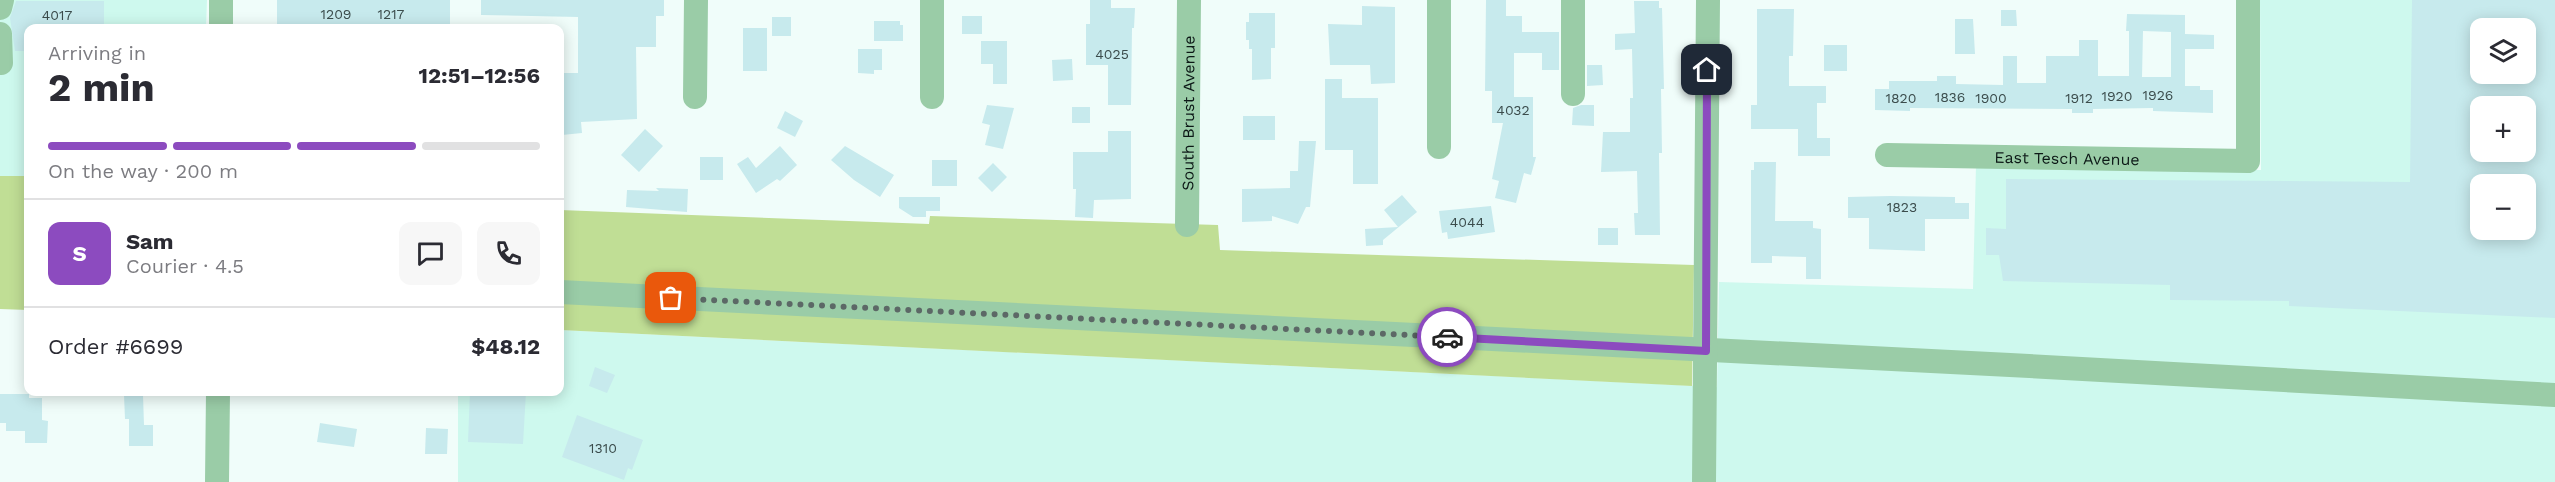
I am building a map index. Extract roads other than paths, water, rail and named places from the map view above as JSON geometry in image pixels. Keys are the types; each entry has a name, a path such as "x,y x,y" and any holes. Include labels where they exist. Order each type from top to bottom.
{"street":[{"path":"0,8 2,0"},
{"path":"221,0 221,24"},
{"path":"694,97 696,0"},
{"path":"932,0 932,97"},
{"name":"South Brust Avenue","path":"1187,225 1189,0"},
{"path":"1439,0 1439,147"},
{"path":"1573,0 1573,94"},
{"path":"1704,482 1708,0"},
{"name":"East Tesch Avenue","path":"1887,155 2247,160 2248,0"},
{"path":"0,34 1,63"},
{"path":"564,292 1706,351 2010,364 2555,395"},
{"path":"217,482 218,396"}]}
